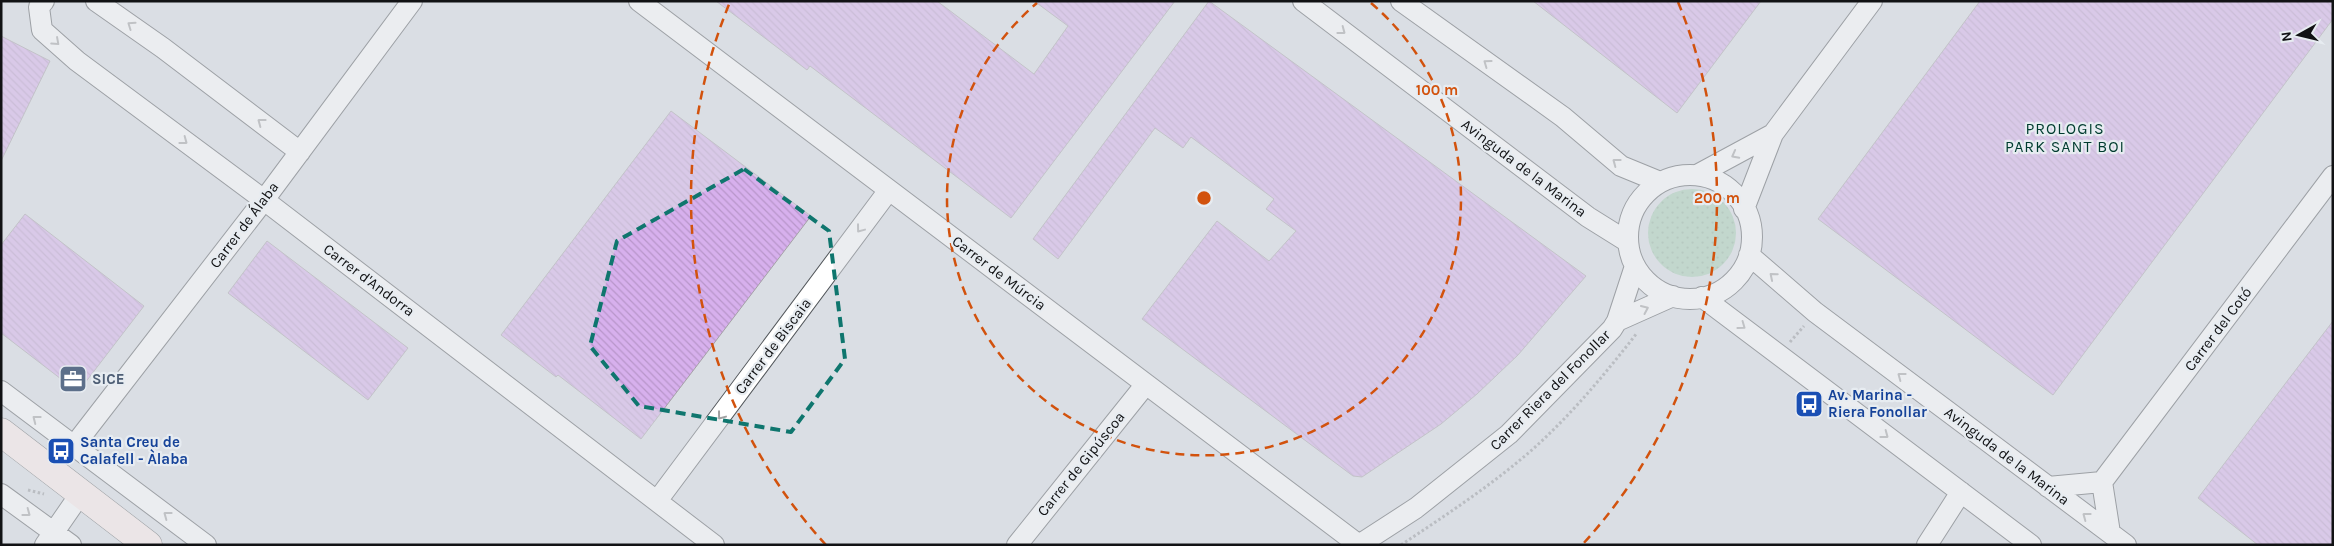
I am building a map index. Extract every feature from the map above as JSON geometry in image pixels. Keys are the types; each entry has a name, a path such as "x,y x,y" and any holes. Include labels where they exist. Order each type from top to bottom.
{"street":[{"path":"96,1 163,48 300,152"},
{"name":"Carrer de Álaba","path":"74,447 264,200 412,1"},
{"name":"Carrer de Múrcia","path":"639,1 1359,545"},
{"name":"Avinguda de la Marina","path":"1303,1 1588,217 1628,242"},
{"path":"1401,1 1563,117 1620,166 1660,182"},
{"path":"1744,209 1773,134 1872,1"},
{"name":"Carrer d'Andorra","path":"41,3 42,30 77,61 264,200 714,545"},
{"path":"1697,175 1773,134"},
{"path":"1697,175 1711,179 1725,186 1736,196 1744,209 1750,227 1748,255 1742,270 1718,292 1702,297 1683,298 1673,296 1651,285 1635,266 1628,242 1628,230 1635,207 1650,189 1660,182 1682,176 1697,175"},
{"name":"Carrer del Cotó","path":"2102,482 2333,176"},
{"name":"Carrer de Biscaia","path":"657,501 889,190"},
{"name":"Avinguda de la Marina","path":"1748,255 1815,312 2118,539"},
{"path":"1617,321 1635,266"},
{"path":"1617,321 1673,296"},
{"path":"1702,297 1780,354 2030,545"},
{"name":"Carrer Riera del Fonollar","path":"1359,545 1416,508 1509,434 1612,329 1617,321"},
{"name":"Carrer de Gipúscoa","path":"1017,545 1146,384"},
{"path":"1,392 206,545"},
{"path":"1,432 148,545"},
{"path":"2048,487 2102,482 2118,539"},
{"path":"1927,545 1961,492"},
{"path":"49,539 82,493"},
{"path":"1,494 49,539 71,545"}],"path":[{"path":"1780,354 1815,312"},
{"path":"1401,545 1487,487 1533,449 1596,385 1639,331"}],"highlighted area":[{"path":"744,169 829,231 845,359 791,432 639,406 590,346 617,241"}],"green space":[{"path":"1692,189 1709,192 1723,202 1733,216 1736,233 1733,250 1723,264 1709,274 1692,277 1675,274 1661,264 1651,250 1648,233 1651,216 1661,202 1675,192"}],"building":[{"path":"716,1 937,1 1034,74 1068,26 1034,1 1175,1 1011,218 810,66 807,70"},
{"path":"1209,1 1586,276 1518,355 1477,394 1441,424 1362,477 1353,476 1142,319 1217,221 1269,261 1296,231 1266,209 1274,199 1191,137 1183,148 1155,128 1058,259 1033,239"},
{"path":"1533,1 1761,1 1677,113"},
{"path":"1980,1 2333,1 2333,19 2053,395 1818,219"},
{"path":"1,36 50,61 1,161"},
{"path":"671,111 811,216 641,439 558,375 556,377 501,335"},
{"path":"25,214 144,306 78,392 1,333 1,245"},
{"path":"267,241 408,348 368,400 228,293"},
{"path":"2333,321 2333,545 2258,545 2198,498"}],"place":[{"name":"SICE","path":"73,379"},
{"name":"Av. Marina - Riera Fonollar","path":"1809,404"},
{"name":"Santa Creu de Calafell - Àlaba","path":"61,451"}],"district":[{"name":"PROLOGIS PARK SANT BOI","path":"2065,137"}]}
